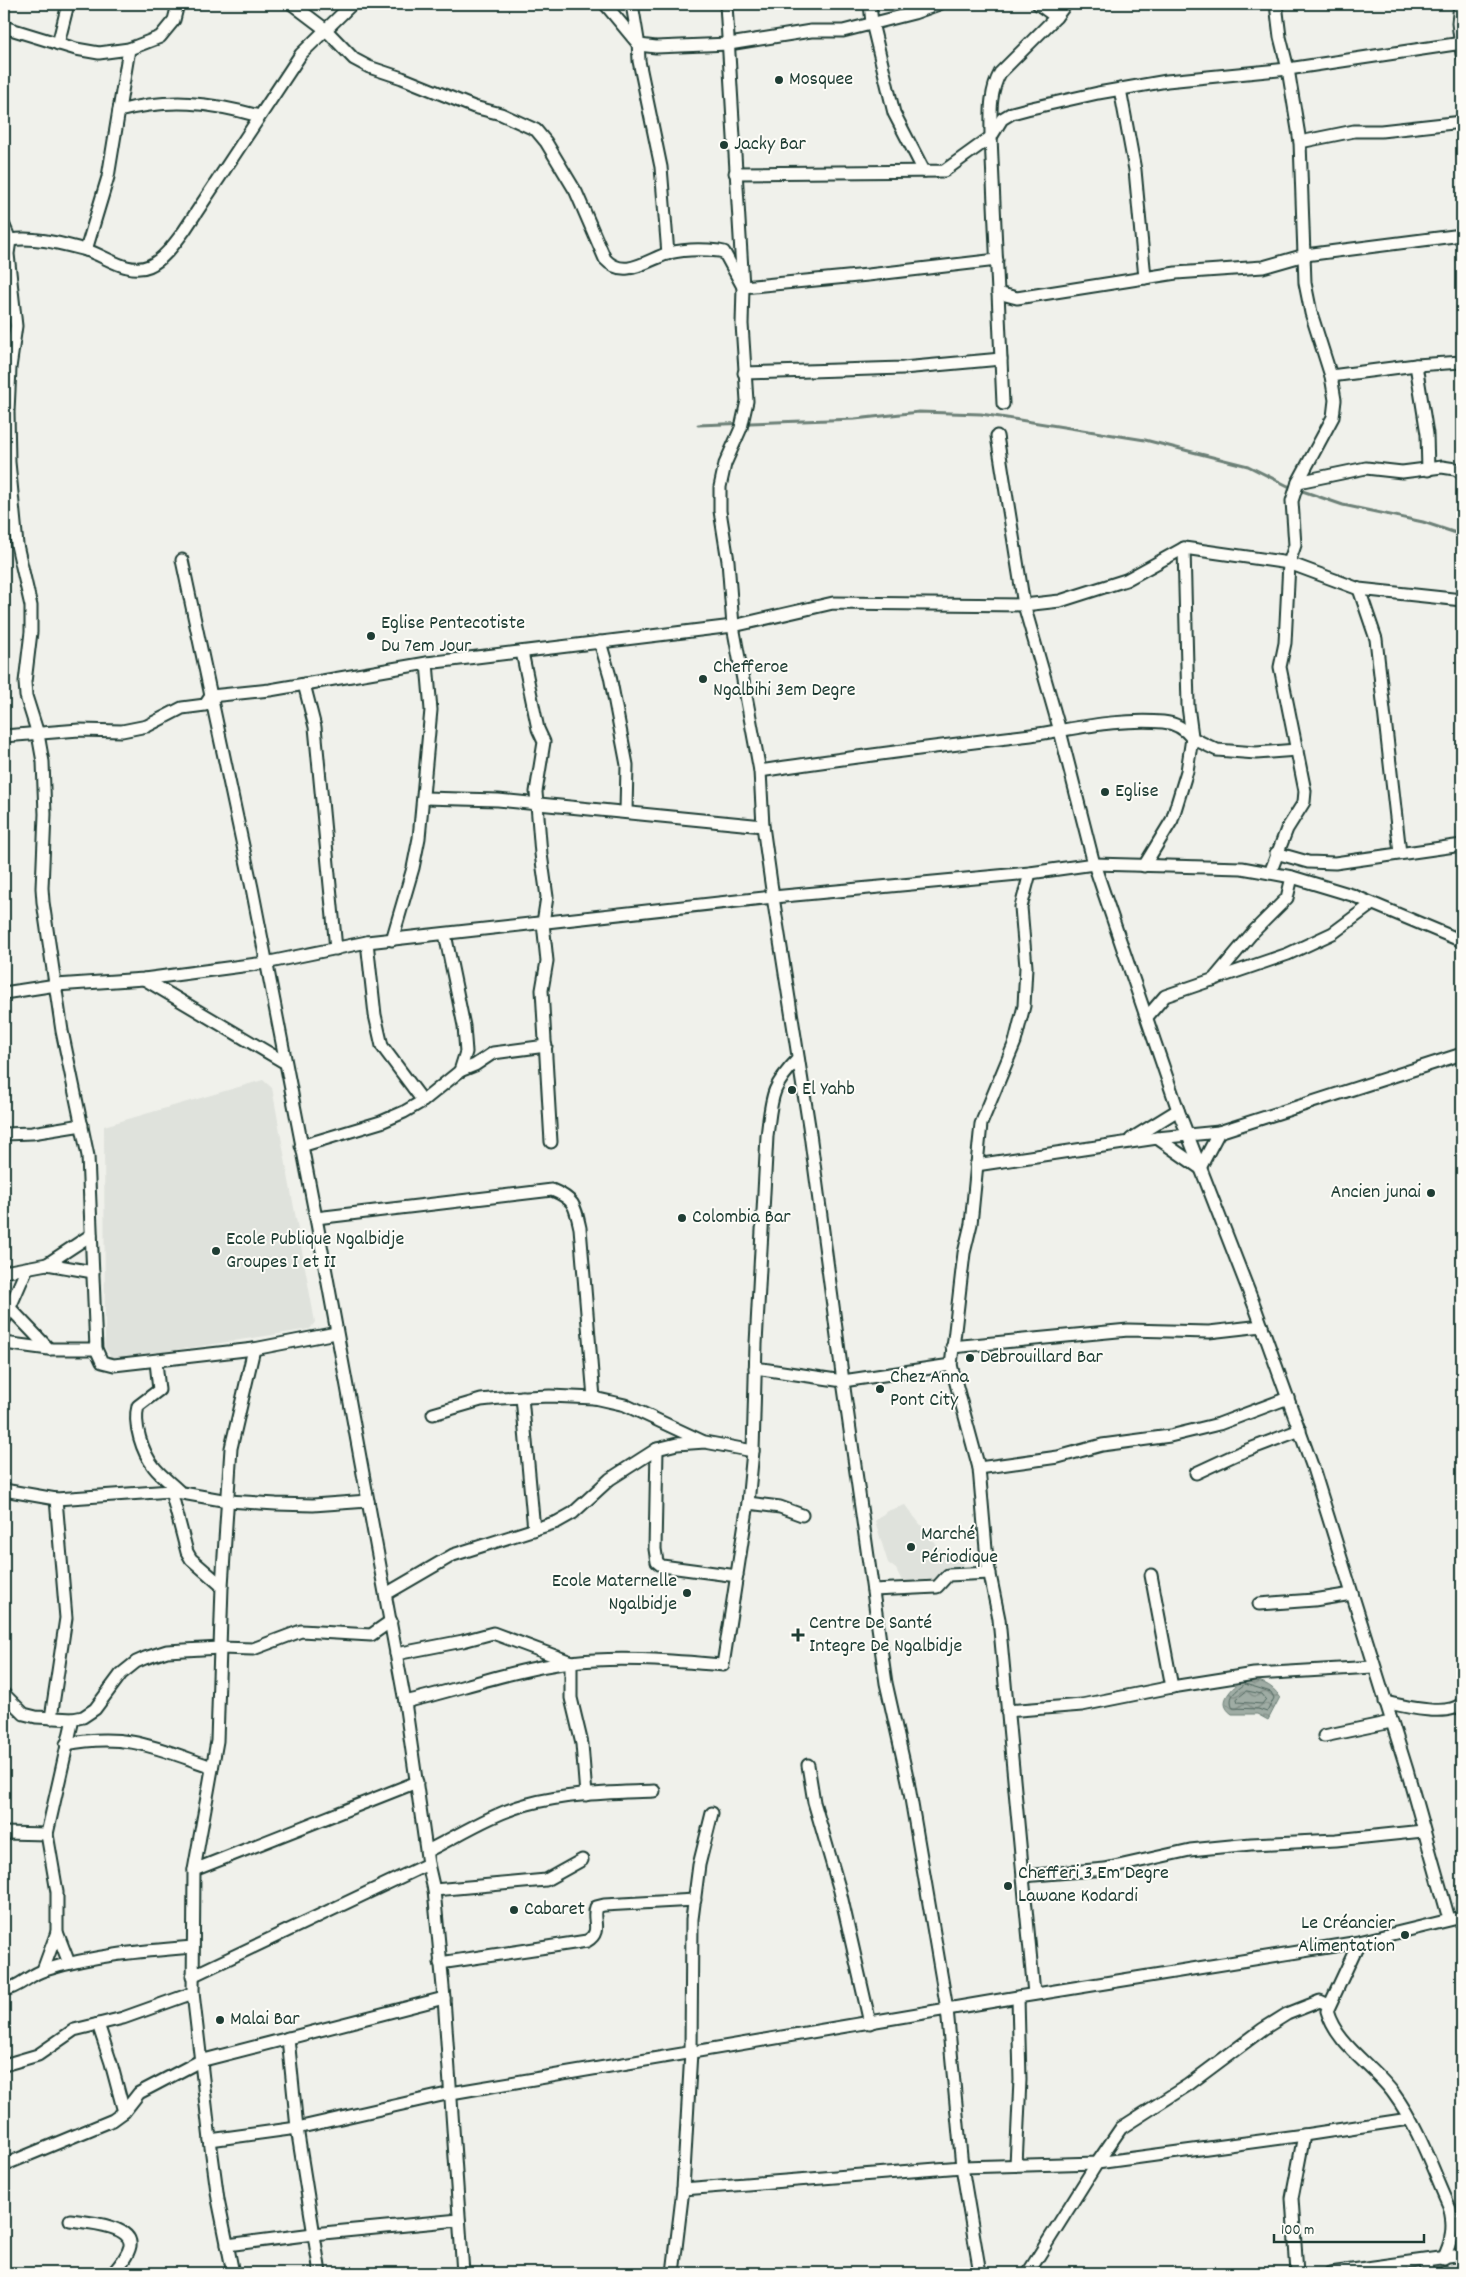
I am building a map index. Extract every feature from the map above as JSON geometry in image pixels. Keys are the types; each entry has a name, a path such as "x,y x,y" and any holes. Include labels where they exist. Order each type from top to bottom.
{"street":[{"path":"58,44 68,4"},
{"path":"4,27 58,44 99,53 129,50 160,37 174,20 178,4"},
{"path":"10,240 27,238 86,250 128,268 149,266 170,248 184,231 211,193 259,116 301,54 352,4"},
{"path":"605,4 639,46 656,47 729,44 811,31 843,31 914,13 939,4"},
{"path":"632,4 639,46 639,61 661,167 668,254"},
{"path":"726,4 743,287 742,324 747,401 745,416 725,464 720,487 720,510 728,561 733,626 760,772 764,826 773,897 798,1059 886,1683 908,1781 947,2009 962,2167 980,2273"},
{"path":"870,4 872,23 894,113 924,171"},
{"path":"1038,4 1056,18"},
{"path":"1003,404 991,100 994,84 1000,73 1056,18 1066,4"},
{"path":"1270,873 1276,853 1304,802 1305,791 1280,666 1285,643 1289,563 1294,545 1292,501 1298,482 1333,416 1335,400 1331,376 1311,313 1305,283 1300,142 1288,69 1280,37 1276,4"},
{"path":"735,173 944,171 991,137 1002,119 1012,113 1120,89 1167,82 1461,47 1458,23 1460,4"},
{"path":"299,6 354,59 369,67 474,107 501,114 536,130 546,142 576,192 605,258 610,265 632,269 668,254 690,250 724,252 743,287"},
{"path":"86,250 106,184 129,50"},
{"path":"1120,89 1135,170 1145,278"},
{"path":"119,111 160,103 194,102 235,109 259,116"},
{"path":"1300,142 1354,131 1381,131 1462,122"},
{"path":"4,226 10,240 7,269 16,326 10,368 8,412 8,517 17,545 31,606 26,696 38,734 43,762 45,814 42,888 62,1031 90,1167 90,1234 96,1349 102,1362 108,1365 156,1362 254,1349 336,1332"},
{"path":"998,293 1017,298 1176,273 1263,267 1305,255 1462,235"},
{"path":"743,287 997,260"},
{"path":"744,373 903,368 1001,359"},
{"path":"1331,376 1416,365 1462,362"},
{"path":"1416,365 1427,434 1428,470"},
{"path":"997,436 1024,604 1060,731 1094,864 1178,1110 1256,1310 1314,1468 1450,1919"},
{"path":"1298,482 1366,468 1402,472 1452,468 1462,473"},
{"path":"1144,866 1172,820 1187,772 1192,738 1188,706 1184,548"},
{"path":"4,736 79,730 122,731 146,726 182,708 205,705 211,696 304,684 427,663 733,626 834,603 1024,604 1060,600 1126,580 1184,548 1289,563 1359,589 1462,600"},
{"path":"182,560 252,888 284,1062 316,1218 405,1702 428,1864 434,1890 444,1998 463,2273"},
{"path":"1359,589 1376,639 1400,853"},
{"path":"600,642 610,676 627,765 626,812"},
{"path":"522,652 538,729 544,742 536,792 536,804 540,854 548,897 543,923 547,962 542,990 551,1142"},
{"path":"392,940 413,868 419,838 431,710 427,663"},
{"path":"304,684 315,727 336,948"},
{"path":"760,772 853,756 1103,724 1164,722 1185,729 1192,738 1217,750 1256,753 1298,750"},
{"path":"424,798 498,800 764,826"},
{"path":"1276,853 1308,862 1335,863 1462,845"},
{"path":"4,993 56,985 144,979 265,963 367,942 773,897 1030,873 1094,864 1242,868 1292,877 1352,895 1462,941"},
{"path":"1030,873 1021,907 1026,967 1021,1023 1015,1042 980,1124 971,1224 964,1253 951,1365 978,1468 990,1573 999,1618 1034,1994"},
{"path":"1213,980 1254,931 1287,898 1292,877"},
{"path":"1147,1017 1165,996 1288,954 1333,933 1372,904"},
{"path":"445,934 464,1026 466,1052 460,1071"},
{"path":"367,942 375,1014 382,1046 423,1101"},
{"path":"144,979 284,1062"},
{"path":"301,1146 381,1122 404,1112 423,1101 460,1071 475,1065 493,1053 546,1046"},
{"path":"466,1052 475,1065"},
{"path":"976,1165 1157,1138 1219,1132 1462,1054"},
{"path":"405,1702 518,1673 571,1662 645,1660 723,1665 748,1503 753,1451 755,1368 767,1136 771,1103 774,1088 798,1059"},
{"path":"1125,1143 1178,1110"},
{"path":"4,1134 32,1133 82,1125"},
{"path":"1200,1168 1219,1132"},
{"path":"1157,1138 1200,1168"},
{"path":"316,1218 552,1190 567,1196 577,1211 580,1228 594,1398"},
{"path":"46,1264 90,1234"},
{"path":"4,1272 46,1264 93,1272"},
{"path":"4,1321 27,1268"},
{"path":"9,1307 49,1349"},
{"path":"1244,1327 1256,1310"},
{"path":"952,1347 1128,1330 1209,1332 1262,1326"},
{"path":"4,1343 49,1349 96,1349"},
{"path":"233,2273 226,2245 210,2140 193,1993 194,1870 217,1740 222,1586 233,1440 254,1349"},
{"path":"156,1362 159,1390 138,1406 139,1432 148,1458 176,1491 187,1552 192,1559 222,1586"},
{"path":"755,1368 842,1381 951,1365"},
{"path":"433,1414 481,1400 522,1397 594,1398 625,1405 705,1442 753,1451"},
{"path":"522,1397 534,1530"},
{"path":"978,1468 1058,1457 1102,1445 1170,1436 1219,1424 1288,1398"},
{"path":"1196,1473 1237,1454 1300,1430"},
{"path":"386,1594 453,1555 557,1522 573,1513 610,1479 657,1449 677,1444 705,1442"},
{"path":"657,1449 655,1549 657,1562 662,1566 737,1576"},
{"path":"4,1490 56,1499 176,1491 228,1501 313,1505 368,1501"},
{"path":"51,1718 66,1618 56,1499"},
{"path":"748,1503 780,1507 802,1515"},
{"path":"873,1590 929,1588 939,1585 948,1575 990,1573"},
{"path":"1151,1575 1172,1687"},
{"path":"1259,1604 1314,1600 1352,1594"},
{"path":"4,1694 24,1714 73,1719 90,1714 121,1674 136,1662 167,1651 220,1648 253,1649 301,1631 371,1635 391,1621"},
{"path":"396,1654 493,1633 571,1662"},
{"path":"571,1662 570,1698 582,1744 586,1795"},
{"path":"1007,1711 1082,1705 1172,1687 1254,1674 1373,1667"},
{"path":"1385,1702 1427,1710 1456,1708 1462,1703"},
{"path":"43,1970 57,1932 57,1892 47,1834 73,1719"},
{"path":"1324,1736 1391,1722"},
{"path":"66,1744 97,1738 150,1745 212,1767"},
{"path":"808,1765 814,1802 840,1891 870,2022"},
{"path":"194,1870 417,1782"},
{"path":"427,1851 526,1804 560,1796 654,1791"},
{"path":"673,2273 683,2189 691,2052 692,1919 699,1865 712,1813"},
{"path":"1023,1876 1105,1868 1190,1850 1225,1846 1336,1840 1423,1831"},
{"path":"4,1833 47,1834"},
{"path":"434,1890 546,1880 582,1860"},
{"path":"192,1976 428,1864"},
{"path":"440,1963 587,1941 595,1932 597,1925 594,1910 596,1907 604,1905 695,1900"},
{"path":"210,2140 297,2128 451,2093 1018,1996 1359,1942 1462,1917"},
{"path":"57,1932 69,1963"},
{"path":"1359,1942 1329,2005 1328,2011 1335,2031 1394,2094 1410,2119 1450,2208 1453,2221 1452,2234 1450,2245 1443,2259"},
{"path":"4,1990 14,1987 43,1970 69,1963 128,1953 193,1947"},
{"path":"4,2065 38,2055 74,2030 123,2018 193,1993"},
{"path":"1016,2165 1020,2080 1018,1996"},
{"path":"4,2166 113,2120 124,2112 139,2093 200,2061 444,1998"},
{"path":"1028,2273 1121,2128 1188,2085 1263,2029 1287,2014 1308,2004 1320,2001 1329,2005"},
{"path":"98,2024 124,2112"},
{"path":"288,2038 297,2128 320,2273"},
{"path":"683,2189 962,2167 1097,2163 1410,2119"},
{"path":"1297,2273 1292,2198 1304,2135"},
{"path":"70,2220 106,2226 126,2235 130,2242 129,2250 113,2273"},
{"path":"226,2245 313,2234 459,2220"},
{"path":"1330,2273 1462,2255"},
{"path":"1426,2261 1427,2273"}],"shaded area":[{"path":"263,1080 272,1088 315,1322 310,1329 113,1360 105,1348 104,1126"},
{"name":"Marché Périodique","path":"905,1505 943,1553 961,1556 964,1561 963,1571 936,1581 903,1583 896,1569 888,1563 875,1521 887,1511"}],"water":[{"path":"1243,1679 1264,1683 1277,1692 1280,1697 1268,1720 1257,1714 1232,1714 1227,1709 1225,1700 1227,1695"}],"waterway":[{"path":"698,425 855,419 919,412 981,414 1145,440 1248,466 1288,486 1343,505 1423,522 1462,535"}],"place":[{"name":"Mosquee","path":"779,80"},
{"name":"Jacky Bar","path":"724,145"},
{"name":"Eglise Pentecotiste Du 7em Jour","path":"371,636"},
{"name":"Chefferoe Ngalbihi 3em Degre","path":"703,679"},
{"name":"Eglise","path":"1105,792"},
{"name":"El Yahb","path":"792,1090"},
{"name":"Ancien junai","path":"1431,1193"},
{"name":"Colombia Bar","path":"682,1218"},
{"name":"Ecole Publique Ngalbidje Groupes I et II","path":"216,1251"},
{"name":"Debrouillard Bar","path":"970,1358"},
{"name":"Chez Anna Pont City","path":"880,1389"},
{"name":"Marché Périodique","path":"911,1547"},
{"name":"Ecole Maternelle Ngalbidje","path":"687,1593"},
{"name":"Centre De Santé Integre De Ngalbidje","path":"798,1635"},
{"name":"Chefferi 3 Em Degre Lawane Kodardi","path":"1008,1886"},
{"name":"Cabaret","path":"514,1910"},
{"name":"Le Créancier Alimentation","path":"1405,1935"},
{"name":"Malai Bar","path":"220,2020"}]}
